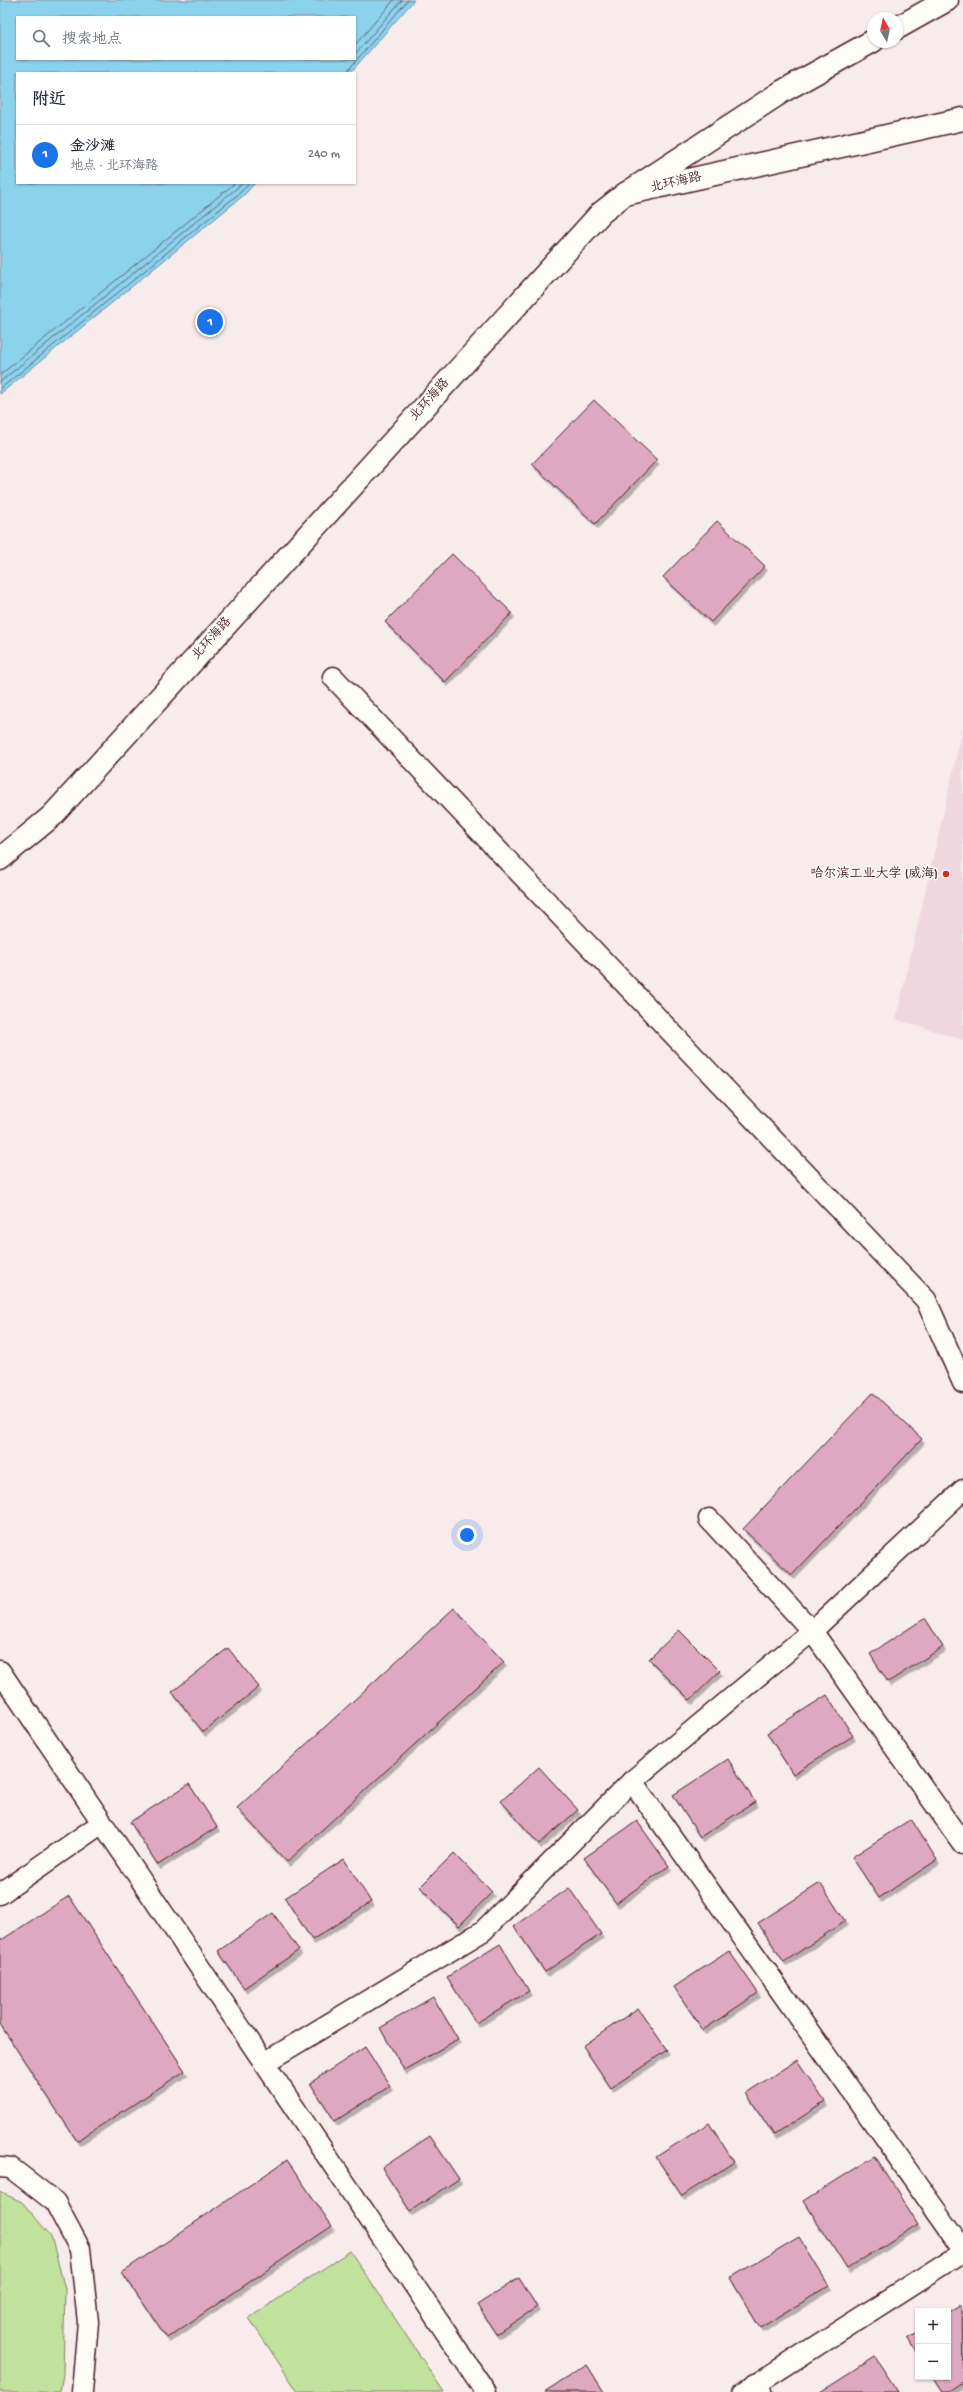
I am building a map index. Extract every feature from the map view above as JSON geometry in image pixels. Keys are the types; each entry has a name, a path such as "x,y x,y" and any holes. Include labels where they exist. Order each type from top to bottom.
{"main road":[{"path":"903,25 947,0"},
{"path":"625,194 783,91 867,44"},
{"name":"北环海路","path":"0,859 52,816 601,213 625,194 963,119"}],"lane":[{"path":"333,677 926,1300 963,1383"},
{"path":"264,2063 482,1931 632,1780 812,1631 963,1490"},
{"path":"709,1519 812,1631 963,1844"},
{"path":"0,1671 486,2392"},
{"path":"632,1780 963,2249"},
{"path":"0,1894 102,1823"},
{"path":"0,2167 12,2168 55,2202 80,2249 88,2322 82,2392"},
{"path":"753,2390 963,2252"}],"shaded area":[{"name":"哈尔滨工业大学 (威海)","path":"963,728 963,1040 896,1019"}],"green space":[{"path":"0,2192 22,2202 51,2236 65,2289 63,2374 60,2392 0,2392"},
{"path":"350,2251 444,2392 298,2392 249,2318"}],"water":[{"path":"0,0 414,0 351,72 16,72 16,184 254,184 244,195 0,394"}],"building":[{"path":"594,400 657,460 595,524 532,464"},
{"path":"717,521 765,566 711,622 663,577"},
{"path":"452,554 512,613 445,682 385,622"},
{"path":"873,1393 922,1439 792,1575 743,1529"},
{"path":"454,1608 504,1662 287,1862 237,1808"},
{"path":"925,1618 943,1647 888,1682 870,1654"},
{"path":"679,1630 720,1671 690,1700 649,1659"},
{"path":"228,1648 259,1687 203,1732 172,1692"},
{"path":"827,1695 853,1736 793,1774 767,1733"},
{"path":"728,1759 755,1802 700,1837 673,1795"},
{"path":"539,1767 578,1810 539,1844 501,1801"},
{"path":"189,1784 217,1827 158,1865 130,1822"},
{"path":"911,1819 937,1860 879,1898 852,1857"},
{"path":"637,1821 669,1866 616,1903 584,1858"},
{"path":"454,1853 492,1892 459,1926 420,1887"},
{"path":"344,1859 371,1902 312,1940 285,1898"},
{"path":"820,1883 845,1921 784,1962 758,1923"},
{"path":"569,1888 601,1934 545,1972 514,1926"},
{"path":"69,1896 185,2071 77,2141 0,2024 0,1941"},
{"path":"273,1913 299,1950 244,1988 218,1951"},
{"path":"500,1944 529,1991 476,2023 447,1977"},
{"path":"729,1951 758,1993 703,2030 674,1987"},
{"path":"433,1997 458,2039 404,2070 380,2028"},
{"path":"638,2008 667,2050 611,2088 583,2046"},
{"path":"365,2047 390,2086 335,2121 310,2083"},
{"path":"797,2060 825,2102 774,2135 746,2093"},
{"path":"709,2123 734,2162 682,2196 656,2157"},
{"path":"430,2136 459,2179 410,2211 382,2168"},
{"path":"875,2156 918,2224 847,2269 804,2201"},
{"path":"287,2160 332,2226 167,2338 122,2272"},
{"path":"799,2237 829,2286 760,2328 730,2278"},
{"path":"519,2278 537,2307 496,2334 477,2305"},
{"path":"962,2304 963,2381 946,2392 941,2392 933,2380 951,2380 951,2311"},
{"path":"915,2334 915,2352 907,2339"},
{"path":"875,2357 898,2392 820,2392"},
{"path":"587,2365 604,2392 544,2392"}],"place":[{"name":"金沙滩","path":"210,322"},
{"name":"哈尔滨工业大学 (威海)","path":"946,874"}]}
